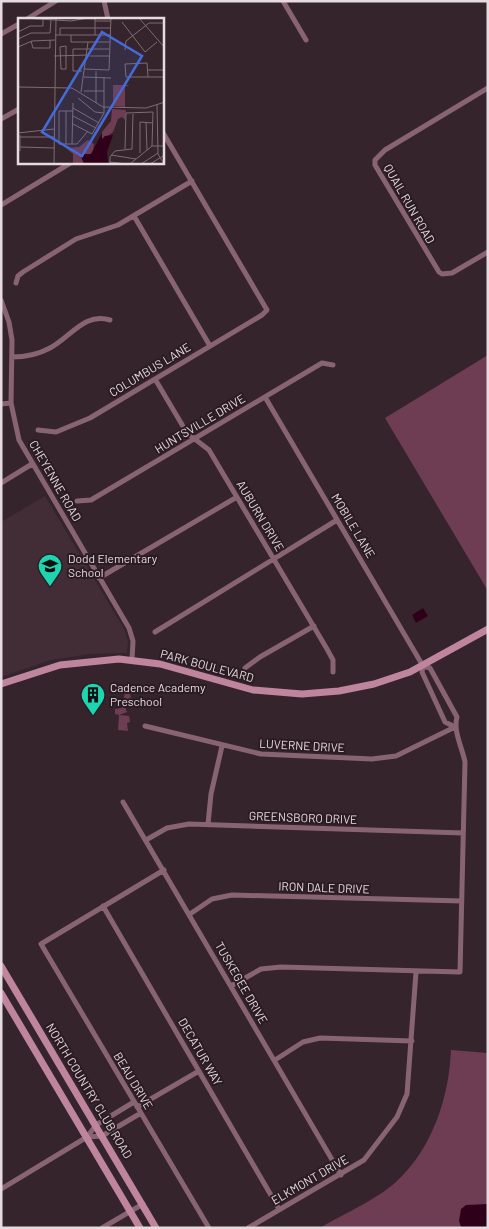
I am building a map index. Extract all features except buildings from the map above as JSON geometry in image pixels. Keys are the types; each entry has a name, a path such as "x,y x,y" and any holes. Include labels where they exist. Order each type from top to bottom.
{"main road":[{"name":"PARK BOULEVARD","path":"1,684 33,672 66,664 96,660 132,660 173,667 240,687 289,694 324,693 351,689 388,679 423,666 488,629"},
{"name":"NORTH COUNTRY CLUB ROAD","path":"1,966 156,1228"},
{"path":"1,993 140,1228"},
{"path":"25,1033 37,1026"}],"street":[{"path":"29,18 56,1"},
{"path":"104,1 108,18"},
{"path":"283,1 306,40"},
{"path":"1,34 18,25"},
{"name":"QUAIL RUN ROAD","path":"488,88 385,150 375,160 374,165 439,272 442,274 452,273 488,252"},
{"path":"1,120 18,110"},
{"path":"16,283 18,276 23,272 76,239 118,225 192,181 164,134"},
{"path":"1,205 69,164"},
{"name":"COLUMBUS LANE","path":"38,430 56,432 74,425 155,379 267,310 192,181"},
{"path":"134,216 210,346"},
{"name":"CHEYENNE ROAD","path":"1,300 9,322 12,357 11,403 19,440 132,634 132,660"},
{"path":"12,357 34,354 50,348 88,320 101,317 110,320"},
{"name":"HUNTSVILLE DRIVE","path":"77,500 91,500 322,363 333,365"},
{"name":"AUBURN DRIVE","path":"155,379 187,433 209,450 333,660 333,672"},
{"name":"MOBILE LANE","path":"265,397 423,666"},
{"path":"1,404 11,403"},
{"path":"1,482 32,464"},
{"path":"99,578 237,497"},
{"path":"155,632 337,520"},
{"path":"245,668 260,657 314,626"},
{"path":"232,986 261,969 281,967 460,972 465,762 455,726 457,716 430,668 423,666 422,672 446,722 455,726"},
{"name":"LUVERNE DRIVE","path":"145,726 222,746 262,754 372,759 396,756 455,726"},
{"path":"208,824 211,794 222,746"},
{"name":"TUSKEGEE DRIVE","path":"123,802 341,1175"},
{"name":"GREENSBORO DRIVE","path":"146,840 167,828 189,824 463,833"},
{"path":"104,906 164,870"},
{"name":"IRON DALE DRIVE","path":"190,914 212,899 232,895 462,901"},
{"name":"BEAU DRIVE","path":"104,906 40,944 209,1228"},
{"name":"DECATUR WAY","path":"104,906 279,1209"},
{"name":"ELKMONT DRIVE","path":"248,1228 364,1160 396,1117 407,1094 416,972"},
{"path":"275,1060 303,1042 320,1038 412,1041"},
{"path":"1,1189 87,1137 96,1125 199,1071"},
{"path":"87,1137 102,1136 140,1113"},
{"path":"102,1228 143,1204"}],"shaded area":[{"path":"488,355 488,591 385,418"},
{"name":"Dodd Elementary School","path":"45,496 124,629 128,641 127,653 90,654 51,660 1,677 1,522"},
{"path":"423,608 428,616 416,623 412,615"},
{"path":"125,692 130,694 133,706 125,707 127,712 119,715 115,714 115,709 122,708"},
{"path":"119,715 129,716 130,722 127,723 128,731 118,730"},
{"path":"451,1050 488,1053 488,1204 477,1206 462,1228 320,1228 388,1189 409,1169 420,1154 436,1122 447,1086"},
{"path":"488,1204 488,1228 461,1227 459,1221 461,1209 466,1205"}],"place":[{"name":"Dodd Elementary School","path":"50,587"},
{"name":"Cadence Academy Preschool","path":"93,716"}]}
